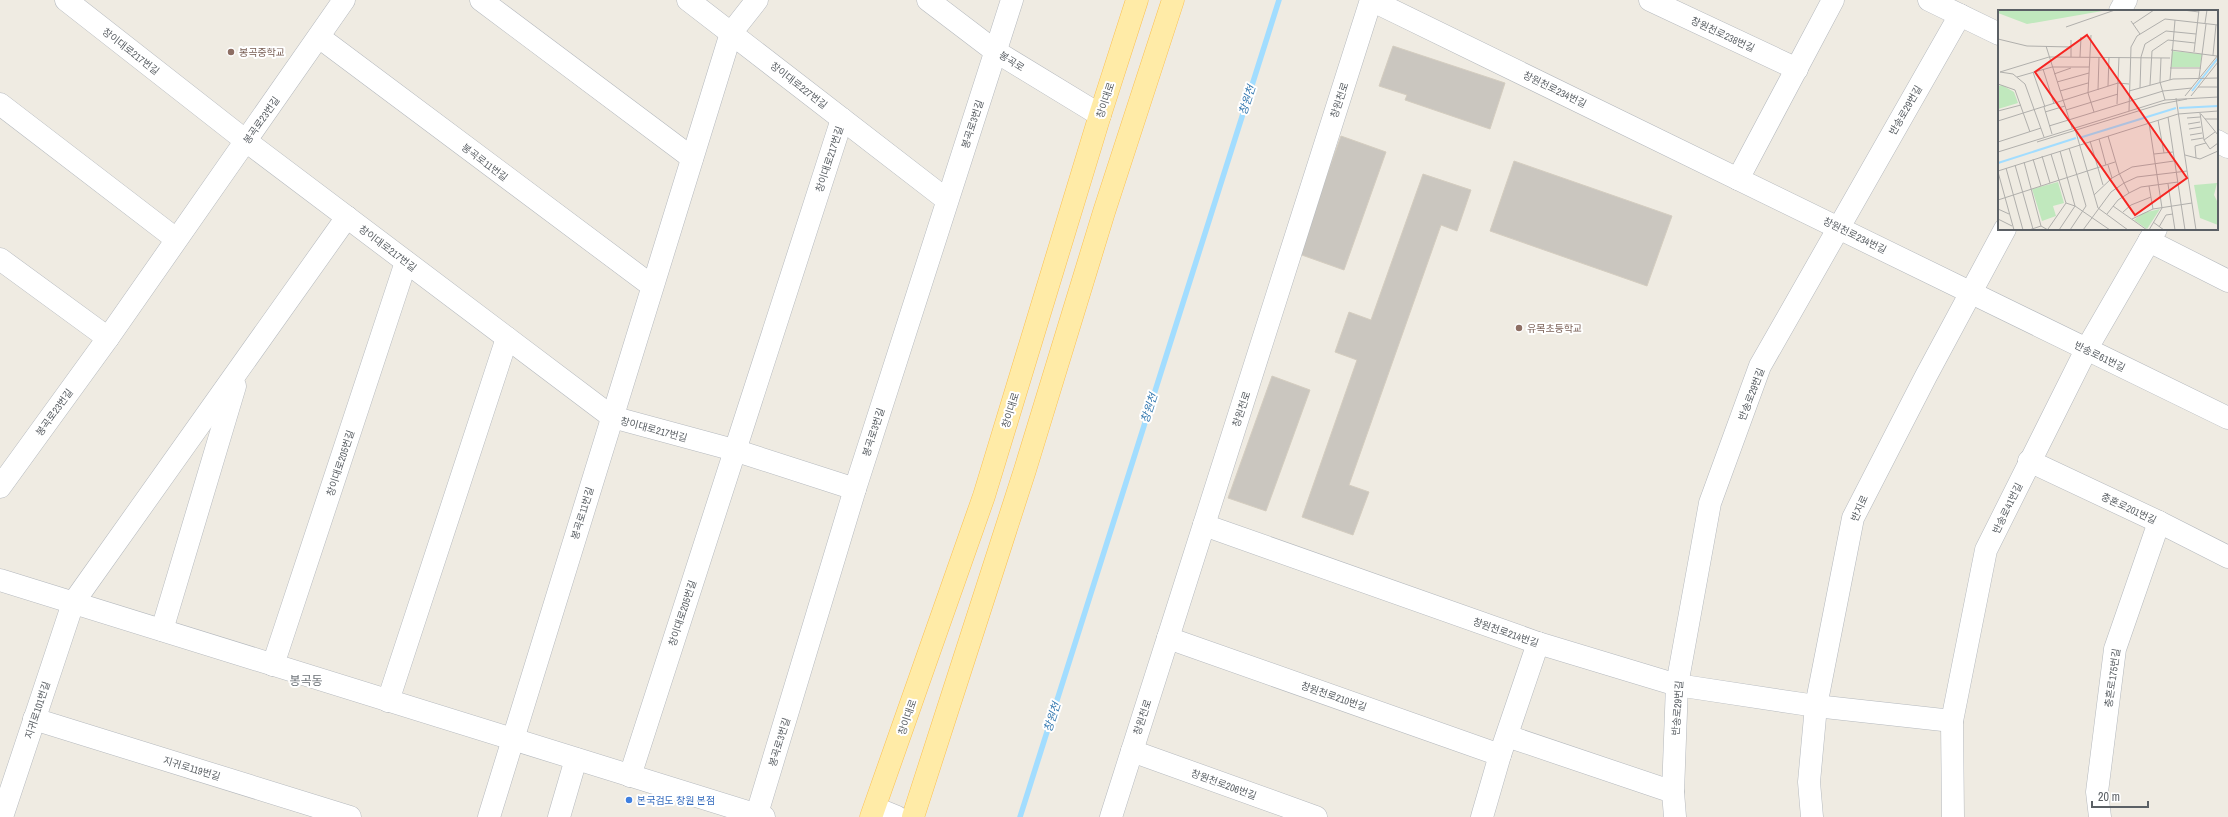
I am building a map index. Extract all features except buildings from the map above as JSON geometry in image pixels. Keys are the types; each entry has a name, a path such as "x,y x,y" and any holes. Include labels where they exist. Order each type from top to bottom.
{"main road":[{"name":"창이대로","path":"873,812 984,496 1100,115 1138,0"},
{"path":"913,817 1025,470 1129,134 1173,0"},
{"path":"1100,115 1129,134"}],"street":[{"name":"창이대로217번길","path":"66,0 246,142 612,417 734,450 855,489"},
{"name":"봉곡로23번길","path":"0,487 108,338 344,0"},
{"path":"481,0 692,158"},
{"name":"창이대로227번길","path":"688,0 947,200"},
{"name":"봉곡로11번길","path":"513,740 731,33 757,0"},
{"name":"봉곡로","path":"928,0 995,51 1100,115"},
{"name":"봉곡로3번길","path":"759,816 855,489 1012,0"},
{"name":"창원천로234번길","path":"1371,0 1972,292"},
{"name":"창원천로","path":"1111,817 1371,0"},
{"name":"창원천로238번길","path":"1650,0 1797,69"},
{"path":"1738,179 1833,0"},
{"path":"1928,0 1998,34"},
{"path":"2121,10 2126,0"},
{"name":"반송로29번길","path":"1675,817 1673,792 1677,685 1710,503 1760,366 1960,15"},
{"name":"봉곡로11번길","path":"319,37 652,286"},
{"path":"0,104 176,239"},
{"name":"창이대로217번길","path":"734,450 842,119"},
{"path":"2218,142 2228,147"},
{"path":"73,603 347,217"},
{"name":"반지로","path":"1812,817 1809,782 1816,706 1853,518 1926,376 2004,230"},
{"path":"2153,235 2228,281"},
{"name":"반송로41번길","path":"1953,817 1952,721 1986,550 2029,461 2086,350 2153,235"},
{"name":"창이대로205번길","path":"274,665 406,262"},
{"path":"3,266 108,338"},
{"name":"반송로61번길","path":"1972,292 2086,350 2228,418"},
{"path":"388,701 506,338"},
{"path":"162,630 240,368"},
{"name":"창이대로205번길","path":"630,776 734,450"},
{"name":"충혼로201번길","path":"2029,461 2159,522 2228,557"},
{"name":"충혼로175번길","path":"2100,817 2097,792 2115,649 2159,522"},
{"name":"창원천로214번길","path":"1204,525 1538,643 1677,685 1816,706 1952,721"},
{"path":"0,580 759,816"},
{"name":"지귀로101번길","path":"2,817 73,603"},
{"name":"창원천로210번길","path":"1168,638 1504,745 1673,792"},
{"path":"1482,817 1538,643"},
{"name":"지귀로119번길","path":"34,719 350,817"},
{"path":"489,817 513,740"},
{"name":"창원천로206번길","path":"1132,751 1316,817"},
{"path":"559,817 576,759"},
{"path":"873,812 898,817"}],"waterway":[{"name":"창원천","path":"1020,817 1279,0"}],"place":[{"name":"봉곡중학교","path":"231,52"},
{"name":"유목초등학교","path":"1519,328"},
{"name":"본국검도 창원 본점","path":"629,800"}],"district":[{"name":"봉곡동","path":"306,681"}]}
